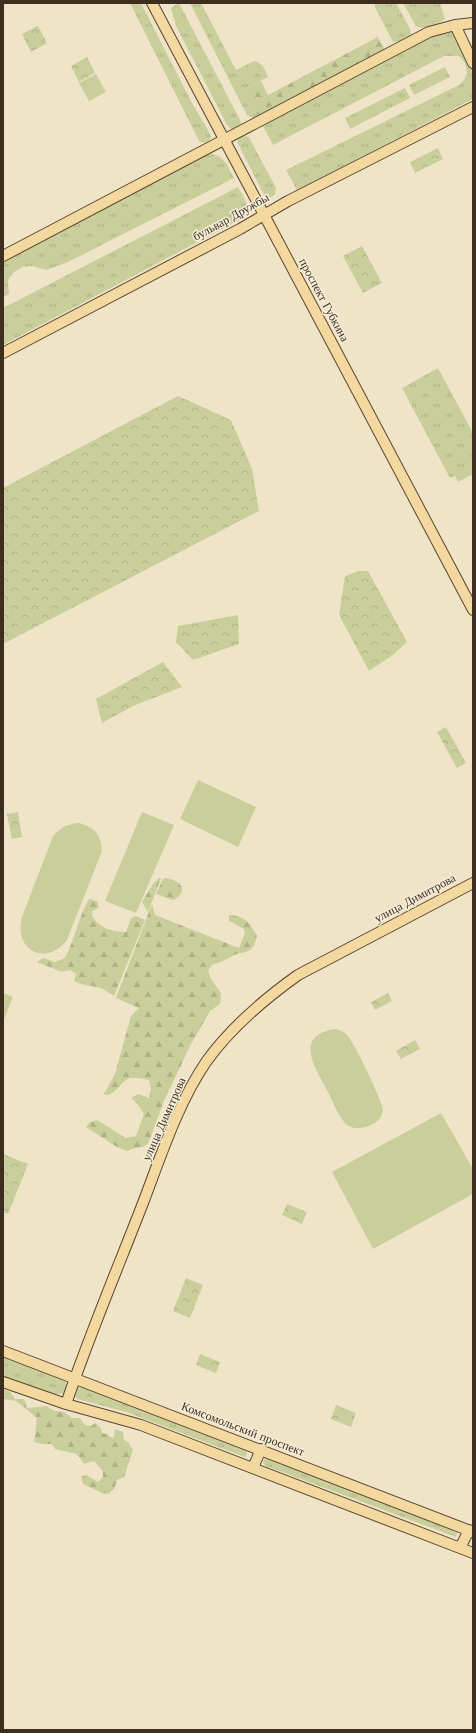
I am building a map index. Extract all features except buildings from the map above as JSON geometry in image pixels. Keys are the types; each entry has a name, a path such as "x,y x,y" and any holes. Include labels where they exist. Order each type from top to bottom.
{"main road":[{"name":"проспект Губкина","path":"152,3 473,610"},
{"path":"3,256 429,32 455,25 473,23"},
{"path":"455,25 473,63"},
{"name":"бульвар Дружбы","path":"3,353 288,201 473,107"},
{"name":"улица Димитрова","path":"66,1404 166,1141 182,1104 198,1076 217,1048 248,1013 298,975 473,883"},
{"name":"Комсомольский проспект","path":"3,1351 471,1531"},
{"path":"3,1382 66,1404 127,1420 473,1553"},
{"path":"253,1468 261,1449"},
{"path":"460,1548 471,1531"}],"green space":[{"path":"130,3 141,3 193,105 207,128 211,137 208,141 200,142 197,137"},
{"path":"179,3 241,122 239,128 232,130 227,125 176,26 171,8"},
{"path":"190,3 201,3 236,70 256,61 263,66 268,77 245,89 261,116 254,119 247,115"},
{"path":"375,3 396,3 410,29 411,34 403,40 393,42 375,7"},
{"path":"403,3 440,3 445,19 422,28 416,26"},
{"path":"38,26 47,43 31,52 22,34"},
{"path":"454,31 473,71 473,99 297,190 286,170 459,85 464,80 467,73 465,63 459,56 444,56 273,145 263,126 434,36"},
{"path":"377,36 384,48 383,51 261,116 255,114 246,96 245,89 261,81 268,95 376,38"},
{"path":"87,57 95,73 79,82 71,66"},
{"path":"445,67 450,77 414,95 409,85"},
{"path":"96,74 106,92 89,101 79,83"},
{"path":"405,88 410,98 350,129 345,118"},
{"path":"244,136 249,137 276,188 275,194 271,197 264,195 237,142"},
{"path":"438,148 443,159 415,173 410,162"},
{"path":"206,155 217,155 223,160 234,178 68,262 47,270 32,266 23,267 14,272 8,280 9,294 3,297 3,262"},
{"path":"238,187 247,206 246,214 243,218 3,345 3,308"},
{"path":"362,246 382,283 363,293 343,256"},
{"path":"438,368 473,433 473,474 458,482 455,476 450,478 402,388"},
{"path":"178,396 231,420 252,469 259,511 3,644 3,488"},
{"path":"359,571 368,571 407,642 393,655 369,671 339,615 345,576"},
{"path":"238,615 239,644 193,660 176,642 178,626"},
{"path":"163,662 182,687 133,706 102,723 96,699"},
{"path":"446,727 466,763 457,768 437,732"},
{"path":"198,780 256,807 238,847 180,819"},
{"path":"18,812 22,837 12,839 7,814"},
{"path":"142,812 174,825 136,913 105,901"},
{"path":"79,823 93,829 96,832 100,840 102,851 67,940 59,948 50,953 42,954 27,946 22,939 22,917 53,836 64,826"},
{"path":"161,878 148,912 142,902 153,884"},
{"path":"167,878 176,881 180,884 182,889 181,894 173,900 156,894 163,879"},
{"path":"89,899 97,901 99,908 92,911 92,916 99,924 106,928 126,932 131,918 136,916 145,920 114,996 101,988 74,981 76,974 70,970 62,972 37,962 43,958 55,962 65,958"},
{"path":"152,904 155,915 239,948 245,933 244,929 229,921 229,915 239,917 246,921 252,927 257,936 254,945 250,950 213,964 208,970 211,979 221,993 220,1004 210,1011 190,1046 164,1101 148,1144 143,1147 127,1151 117,1147 86,1127 90,1122 97,1120 126,1138 136,1136 144,1114 138,1104 131,1098 138,1094 149,1098 151,1089 149,1080 140,1078 125,1080 109,1095 104,1094 115,1074 131,1016 139,1008 116,998"},
{"path":"3,993 13,997 3,1022"},
{"path":"388,993 392,1001 375,1010 371,1002"},
{"path":"335,1029 345,1033 350,1038 379,1097 383,1111 382,1115 377,1121 368,1126 355,1128 347,1125 343,1121 314,1064 311,1054 311,1046 314,1039 322,1033"},
{"path":"415,1040 420,1049 401,1059 396,1051"},
{"path":"441,1113 473,1169 473,1194 373,1249 332,1172"},
{"path":"3,1154 28,1164 8,1214 3,1212"},
{"path":"287,1204 307,1212 302,1224 282,1215"},
{"path":"186,1278 203,1285 190,1318 173,1311"},
{"path":"200,1354 220,1362 216,1373 196,1365"},
{"path":"3,1357 62,1379 66,1382 67,1386 64,1393 52,1395 3,1376"},
{"path":"78,1387 84,1388 246,1451 247,1454 245,1457 126,1412 77,1399 74,1395"},
{"path":"3,1389 10,1392 15,1399 24,1399 27,1408 46,1406 55,1411 64,1412 72,1418 80,1418 85,1425 91,1426 95,1423 101,1428 102,1433 114,1438 115,1429 123,1432 124,1440 128,1442 133,1450 124,1477 117,1480 114,1489 108,1494 102,1493 83,1484 81,1477 86,1475 98,1482 103,1477 103,1471 94,1461 84,1464 77,1454 55,1449 52,1444 34,1442 37,1418 16,1401 3,1399"},
{"path":"336,1405 356,1413 351,1427 331,1419"},
{"path":"269,1458 454,1531 457,1533 456,1537 266,1466 263,1463 264,1459"}]}
